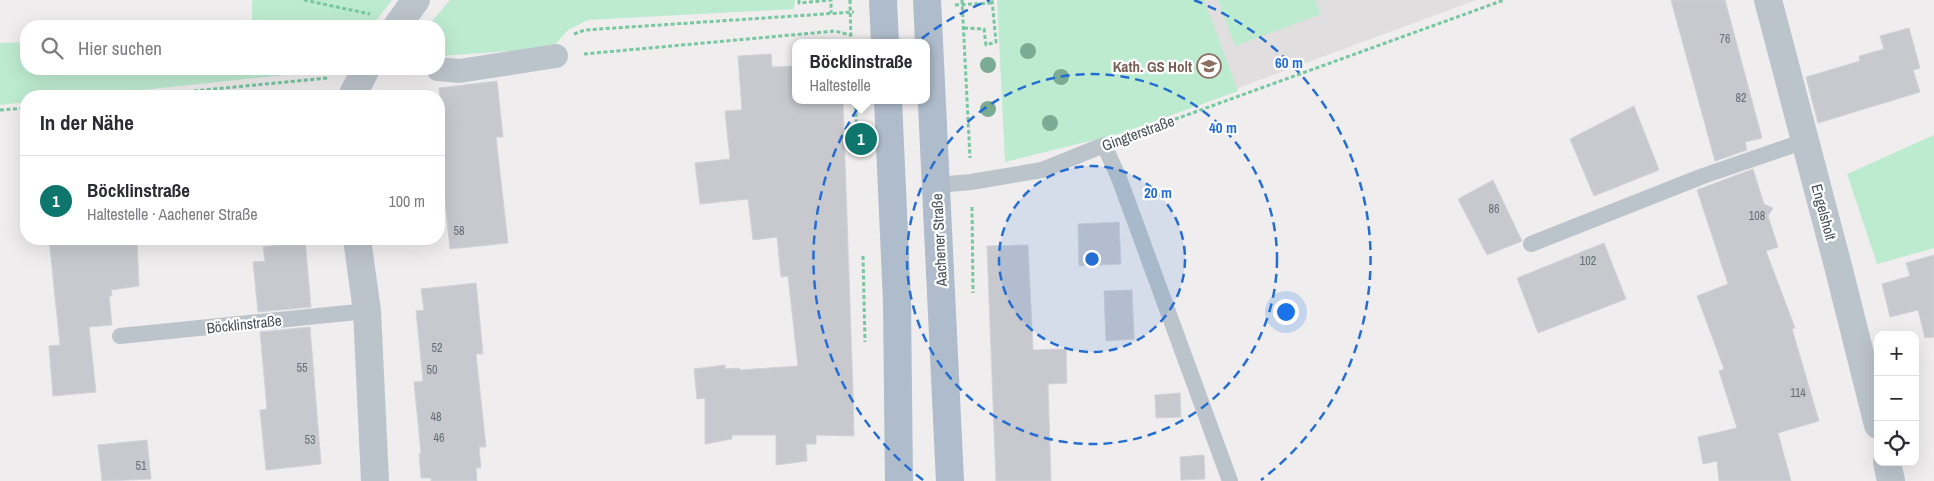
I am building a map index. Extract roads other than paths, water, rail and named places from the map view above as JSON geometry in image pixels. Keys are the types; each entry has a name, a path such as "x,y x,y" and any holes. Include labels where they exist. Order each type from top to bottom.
{"main road":[{"name":"Aachener Straße","path":"927,0 929,39"},
{"path":"871,6 883,39"},
{"name":"Aachener Straße","path":"930,56 950,481"},
{"path":"888,104 897,302 899,481"}],"street":[{"name":"Engelsholt","path":"1768,0 1877,421"},
{"path":"445,70 459,71 556,56"},
{"path":"358,245 367,311 375,481"},
{"path":"1888,466 1891,481"}],"lane":[{"path":"1531,244 1703,176 1805,141"},
{"name":"Gingterstraße","path":"937,186 1042,170 1104,145 1119,178 1230,481"},
{"name":"Böcklinstraße","path":"120,336 367,311"}],"place":[{"name":"Kath. GS Holt","path":"1209,66"},
{"name":"Böcklinstraße","path":"861,139"}]}
